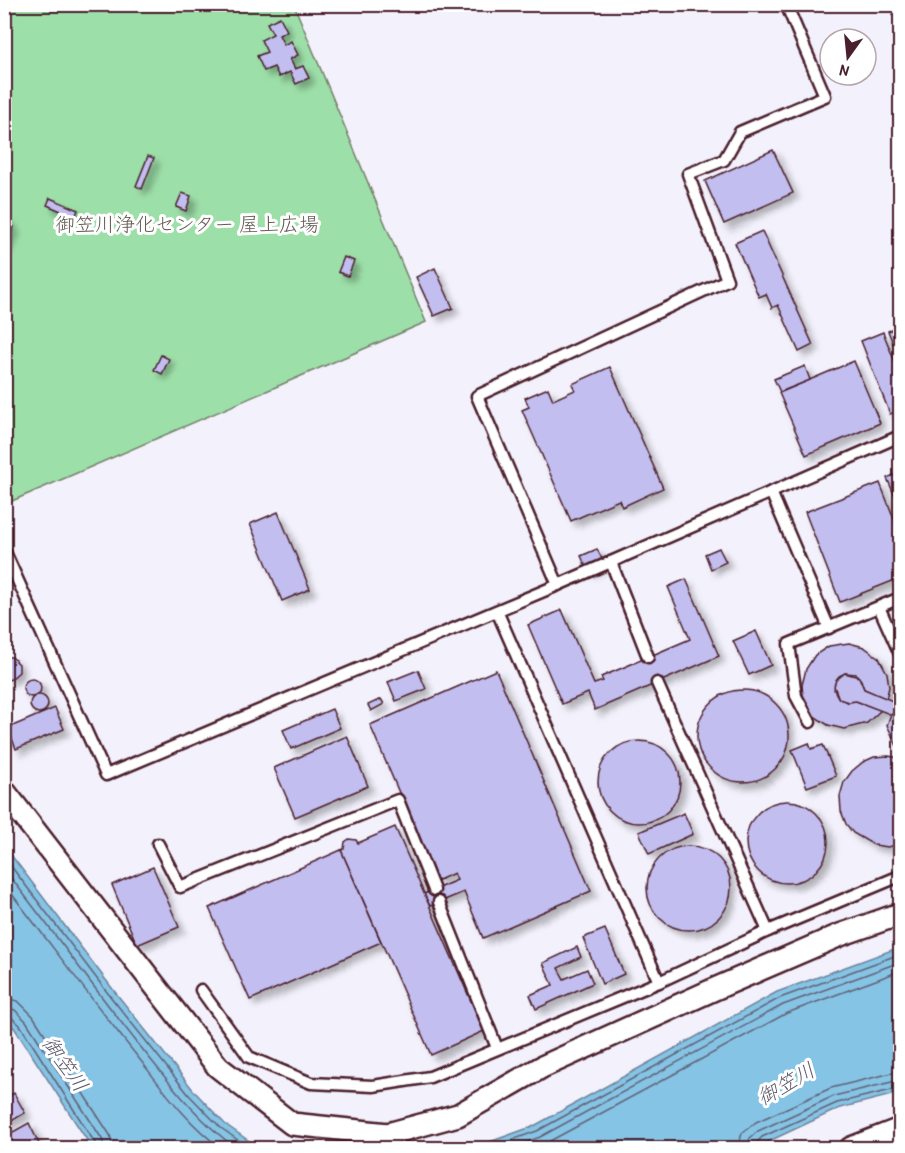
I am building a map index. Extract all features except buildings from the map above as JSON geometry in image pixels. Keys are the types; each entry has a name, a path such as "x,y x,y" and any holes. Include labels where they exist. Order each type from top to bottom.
{"street":[{"path":"4,791 218,1067 292,1124 388,1134 458,1115 542,1067 676,1006 840,935 900,914"},
{"path":"851,1149 900,1129"}],"lane":[{"path":"558,585 477,396 727,280 688,174 724,160 740,132 825,96 786,4"},
{"path":"4,550 106,775 558,585 900,436"},
{"path":"771,492 829,628"},
{"path":"611,562 648,657"},
{"path":"810,722 796,696 789,644 900,598"},
{"path":"879,607 900,654"},
{"path":"497,610 659,982"},
{"path":"657,683 768,931"},
{"path":"158,844 180,887 398,800 434,890"},
{"path":"201,990 249,1057 311,1083 373,1086 430,1077 659,982 768,931 900,876"},
{"path":"439,902 497,1048"}],"green space":[{"name":"御笠川浄化センター 屋上広場","path":"5,5 294,5 426,322 5,504"}],"water":[{"name":"御笠川","path":"5,847 115,992 194,1091 225,1124 259,1148 92,1148 15,1029 5,1019"},
{"name":"御笠川","path":"900,947 900,1093 840,1108 757,1148 473,1148 534,1126 777,992"}]}
